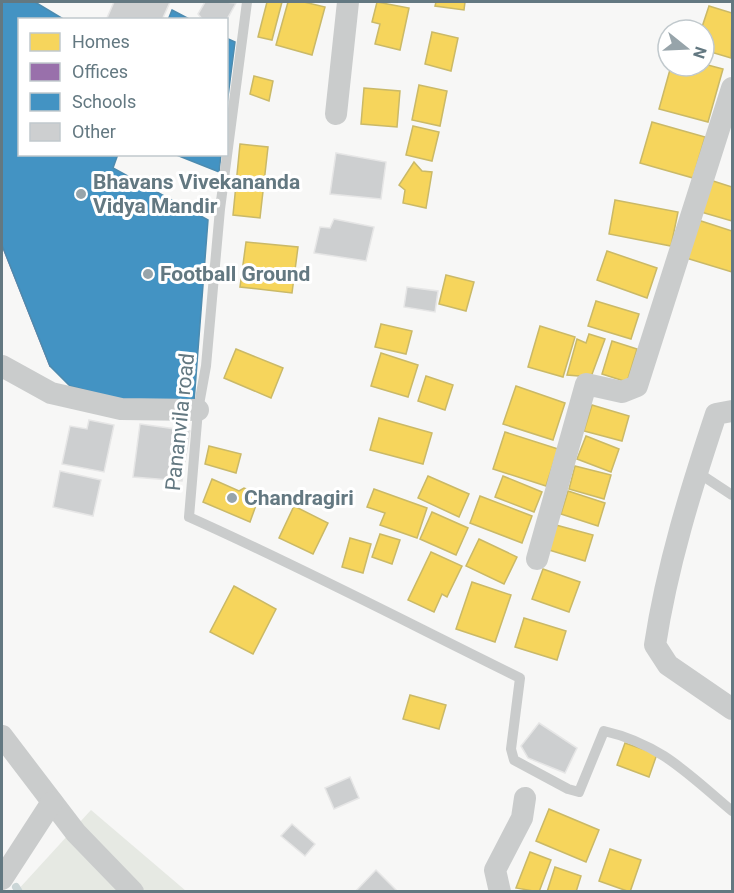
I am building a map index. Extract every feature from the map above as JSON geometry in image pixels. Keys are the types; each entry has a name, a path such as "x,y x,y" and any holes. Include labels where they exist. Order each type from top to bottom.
{"street":[{"path":"336,114 348,2"},
{"path":"537,559 586,384 622,392 637,386 732,88"},
{"path":"2,366 51,393 121,409 198,410"},
{"path":"732,411 716,414 697,472 659,616 655,645 668,665 732,709"},
{"path":"2,736 76,833 133,891"},
{"path":"500,891 495,870 522,818 525,798"},
{"path":"2,879 52,802"}],"lane":[{"name":"Pananvila road","path":"228,137 247,2"},
{"name":"Pananvila road","path":"226,156 206,366 198,410 189,517 286,560 410,626 520,678 511,749 514,760 568,789 579,792 604,731 628,737 669,757 732,811"},
{"path":"697,472 732,495"}],"shaded area":[{"path":"91,810 186,891 16,892"}],"building: Homes":[{"path":"267,2 282,2 272,40 258,37"},
{"path":"288,2 304,2 325,7 312,55 276,45"},
{"path":"377,2 409,8 400,50 375,44 380,24 372,22"},
{"path":"436,2 465,2 464,10 435,6"},
{"path":"709,6 732,13 731,58 716,54 716,18 705,18"},
{"path":"432,32 458,38 451,71 425,64"},
{"path":"716,67 723,69 708,122 659,109 668,78 716,78"},
{"path":"254,76 273,81 269,101 250,94"},
{"path":"419,85 447,91 440,126 412,120"},
{"path":"364,88 400,91 397,127 361,124"},
{"path":"652,122 705,137 693,178 640,163"},
{"path":"413,126 439,132 432,161 406,155"},
{"path":"240,144 268,147 260,218 233,215"},
{"path":"414,162 422,171 432,172 426,208 403,203 405,190 399,185"},
{"path":"710,180 732,187 732,221 701,212"},
{"path":"615,200 678,212 671,246 609,234"},
{"path":"698,220 732,231 732,272 686,258"},
{"path":"246,242 298,247 292,293 240,287"},
{"path":"607,251 657,268 647,298 597,280"},
{"path":"446,275 474,282 466,311 439,304"},
{"path":"596,301 639,314 631,339 588,326"},
{"path":"381,324 412,331 406,354 375,347"},
{"path":"540,326 575,337 563,377 528,367"},
{"path":"589,334 605,339 591,377 567,375 577,339 586,343"},
{"path":"612,341 637,349 627,382 602,374"},
{"path":"236,349 283,368 271,398 224,378"},
{"path":"381,353 418,365 408,397 371,386"},
{"path":"426,376 453,385 445,410 418,401"},
{"path":"516,386 565,403 553,440 503,424"},
{"path":"592,405 629,416 622,441 584,431"},
{"path":"379,418 432,433 423,464 370,450"},
{"path":"505,432 558,449 546,486 493,469"},
{"path":"586,436 619,449 611,472 577,459"},
{"path":"209,446 241,454 236,473 205,464"},
{"path":"575,466 611,475 604,499 569,489"},
{"path":"428,476 469,494 459,517 418,498"},
{"path":"503,476 542,492 534,512 495,497"},
{"name":"Chandragiri","path":"212,479 239,491 244,488 260,494 250,522 203,502"},
{"path":"374,489 427,508 417,538 380,525 385,513 367,507"},
{"path":"568,491 605,503 598,526 561,514"},
{"path":"480,496 532,516 522,543 470,523"},
{"path":"294,506 328,523 313,554 279,538"},
{"path":"432,512 468,528 456,555 420,539"},
{"path":"556,525 593,535 585,561 549,550"},
{"path":"380,534 400,540 392,564 372,557"},
{"path":"350,538 371,544 363,573 342,567"},
{"path":"479,539 517,557 504,584 466,566"},
{"path":"431,552 462,566 447,597 442,594 434,612 408,600"},
{"path":"543,569 580,582 569,612 532,599"},
{"path":"472,582 511,595 495,642 456,629"},
{"path":"234,586 276,609 253,654 210,632"},
{"path":"524,618 566,631 557,660 515,647"},
{"path":"410,695 446,705 439,729 403,719"},
{"path":"625,743 657,754 649,777 617,765"},
{"path":"549,809 599,830 586,862 536,841"},
{"path":"610,849 641,860 630,892 599,881"},
{"path":"530,852 551,860 539,892 516,888"},
{"path":"555,867 581,876 576,892 547,892"}],"building: Offices":[{"path":"2,51 18,57 18,106 2,101"},
{"path":"45,216 97,347 50,366 2,245 2,234"}],"building: Schools":[{"name":"Bhavans Vivekananda Vidya Mandir","path":"2,2 35,2 62,18 18,18 18,156 117,156 113,168 208,220 194,402 126,401 70,386 50,366 2,245"},
{"path":"172,10 187,18 169,18"},
{"name":"Bhavans Vivekananda Vidya Mandir","path":"228,39 235,42 228,96"},
{"name":"Bhavans Vivekananda Vidya Mandir","path":"179,156 221,156 219,172"}],"building: Other":[{"path":"114,2 170,2 163,18 107,18"},
{"path":"205,2 236,3 228,18 201,18 198,14"},
{"path":"336,153 386,162 381,199 330,194"},
{"path":"334,219 374,227 366,261 314,253 320,227 330,228"},
{"path":"407,287 438,291 435,312 404,307"},
{"path":"89,420 114,425 104,472 62,464 70,426 87,429"},
{"path":"140,424 190,431 182,481 133,477"},
{"path":"60,471 101,480 93,516 53,507"},
{"path":"539,723 577,748 565,773 528,758 521,746"},
{"path":"350,777 359,798 334,809 325,788"},
{"path":"292,824 315,844 305,856 281,836"},
{"path":"376,870 398,892 355,892"}],"waterway":[{"path":"16,887 19,892"}],"place":[{"name":"Bhavans Vivekananda Vidya Mandir","path":"81,194"},
{"name":"Football Ground","path":"148,274"},
{"name":"Chandragiri","path":"232,498"}]}
